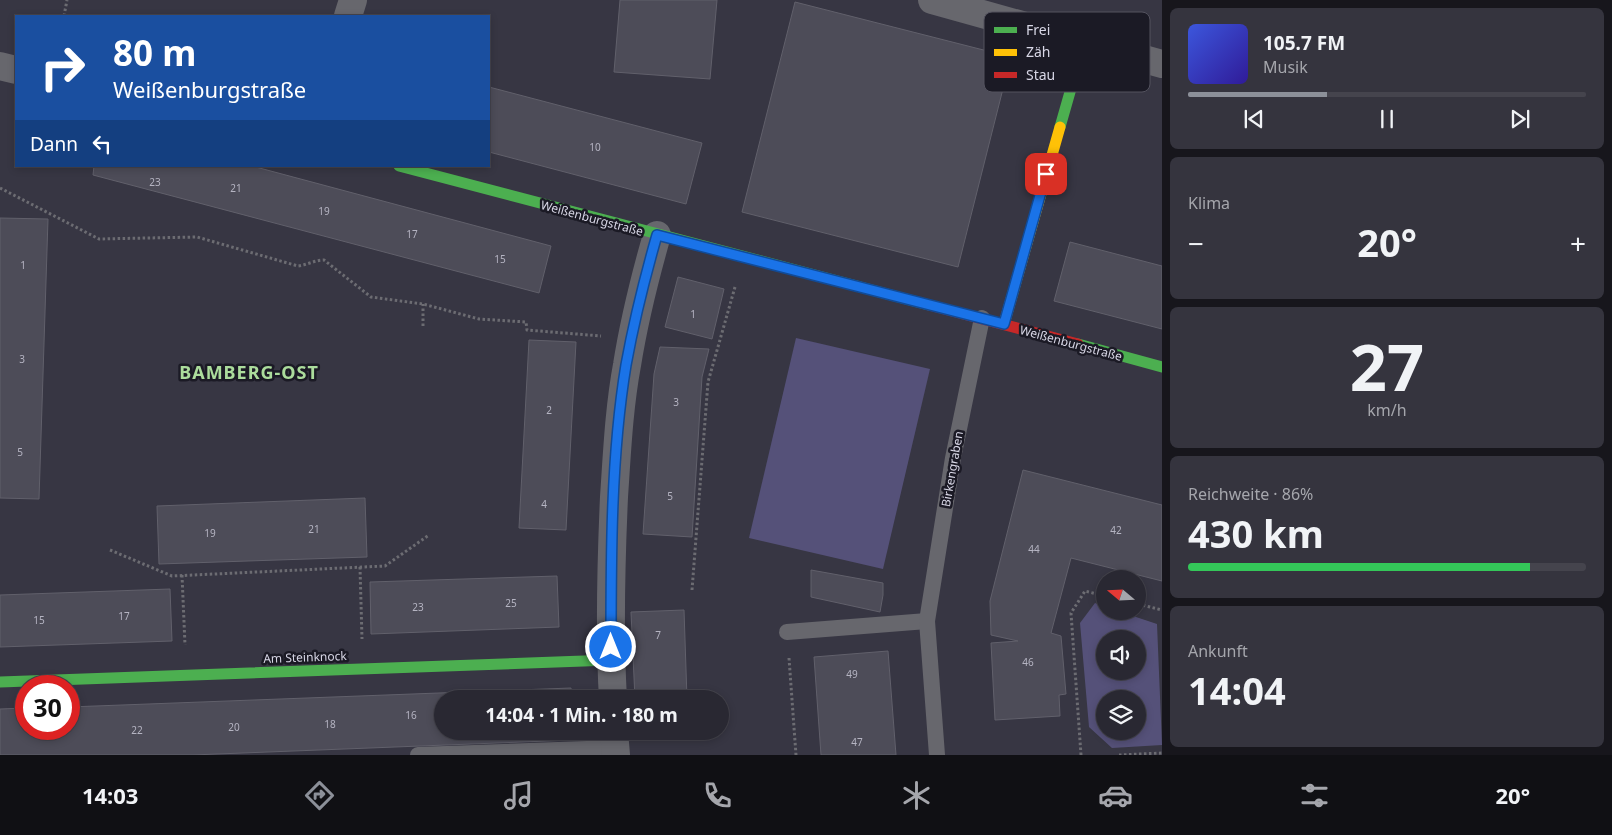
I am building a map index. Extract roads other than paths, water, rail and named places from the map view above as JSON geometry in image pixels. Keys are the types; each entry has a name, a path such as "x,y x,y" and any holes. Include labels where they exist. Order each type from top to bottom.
{"street":[{"path":"348,15 353,0"},
{"path":"932,0 984,15"},
{"path":"0,66 15,70"},
{"path":"1004,324 1070,92"},
{"name":"Weißenburgstraße","path":"403,167 657,235 982,318 1162,367"},
{"path":"613,690 611,554 617,445 626,366 657,235"},
{"name":"Am Steinknock","path":"0,682 611,660"}],"lane":[{"name":"Birkengraben","path":"937,755 927,621 953,458 982,318"},
{"path":"787,632 927,621"},
{"path":"418,755 615,745"}],"district":[{"name":"BAMBERG-OST","path":"249,372"}]}
